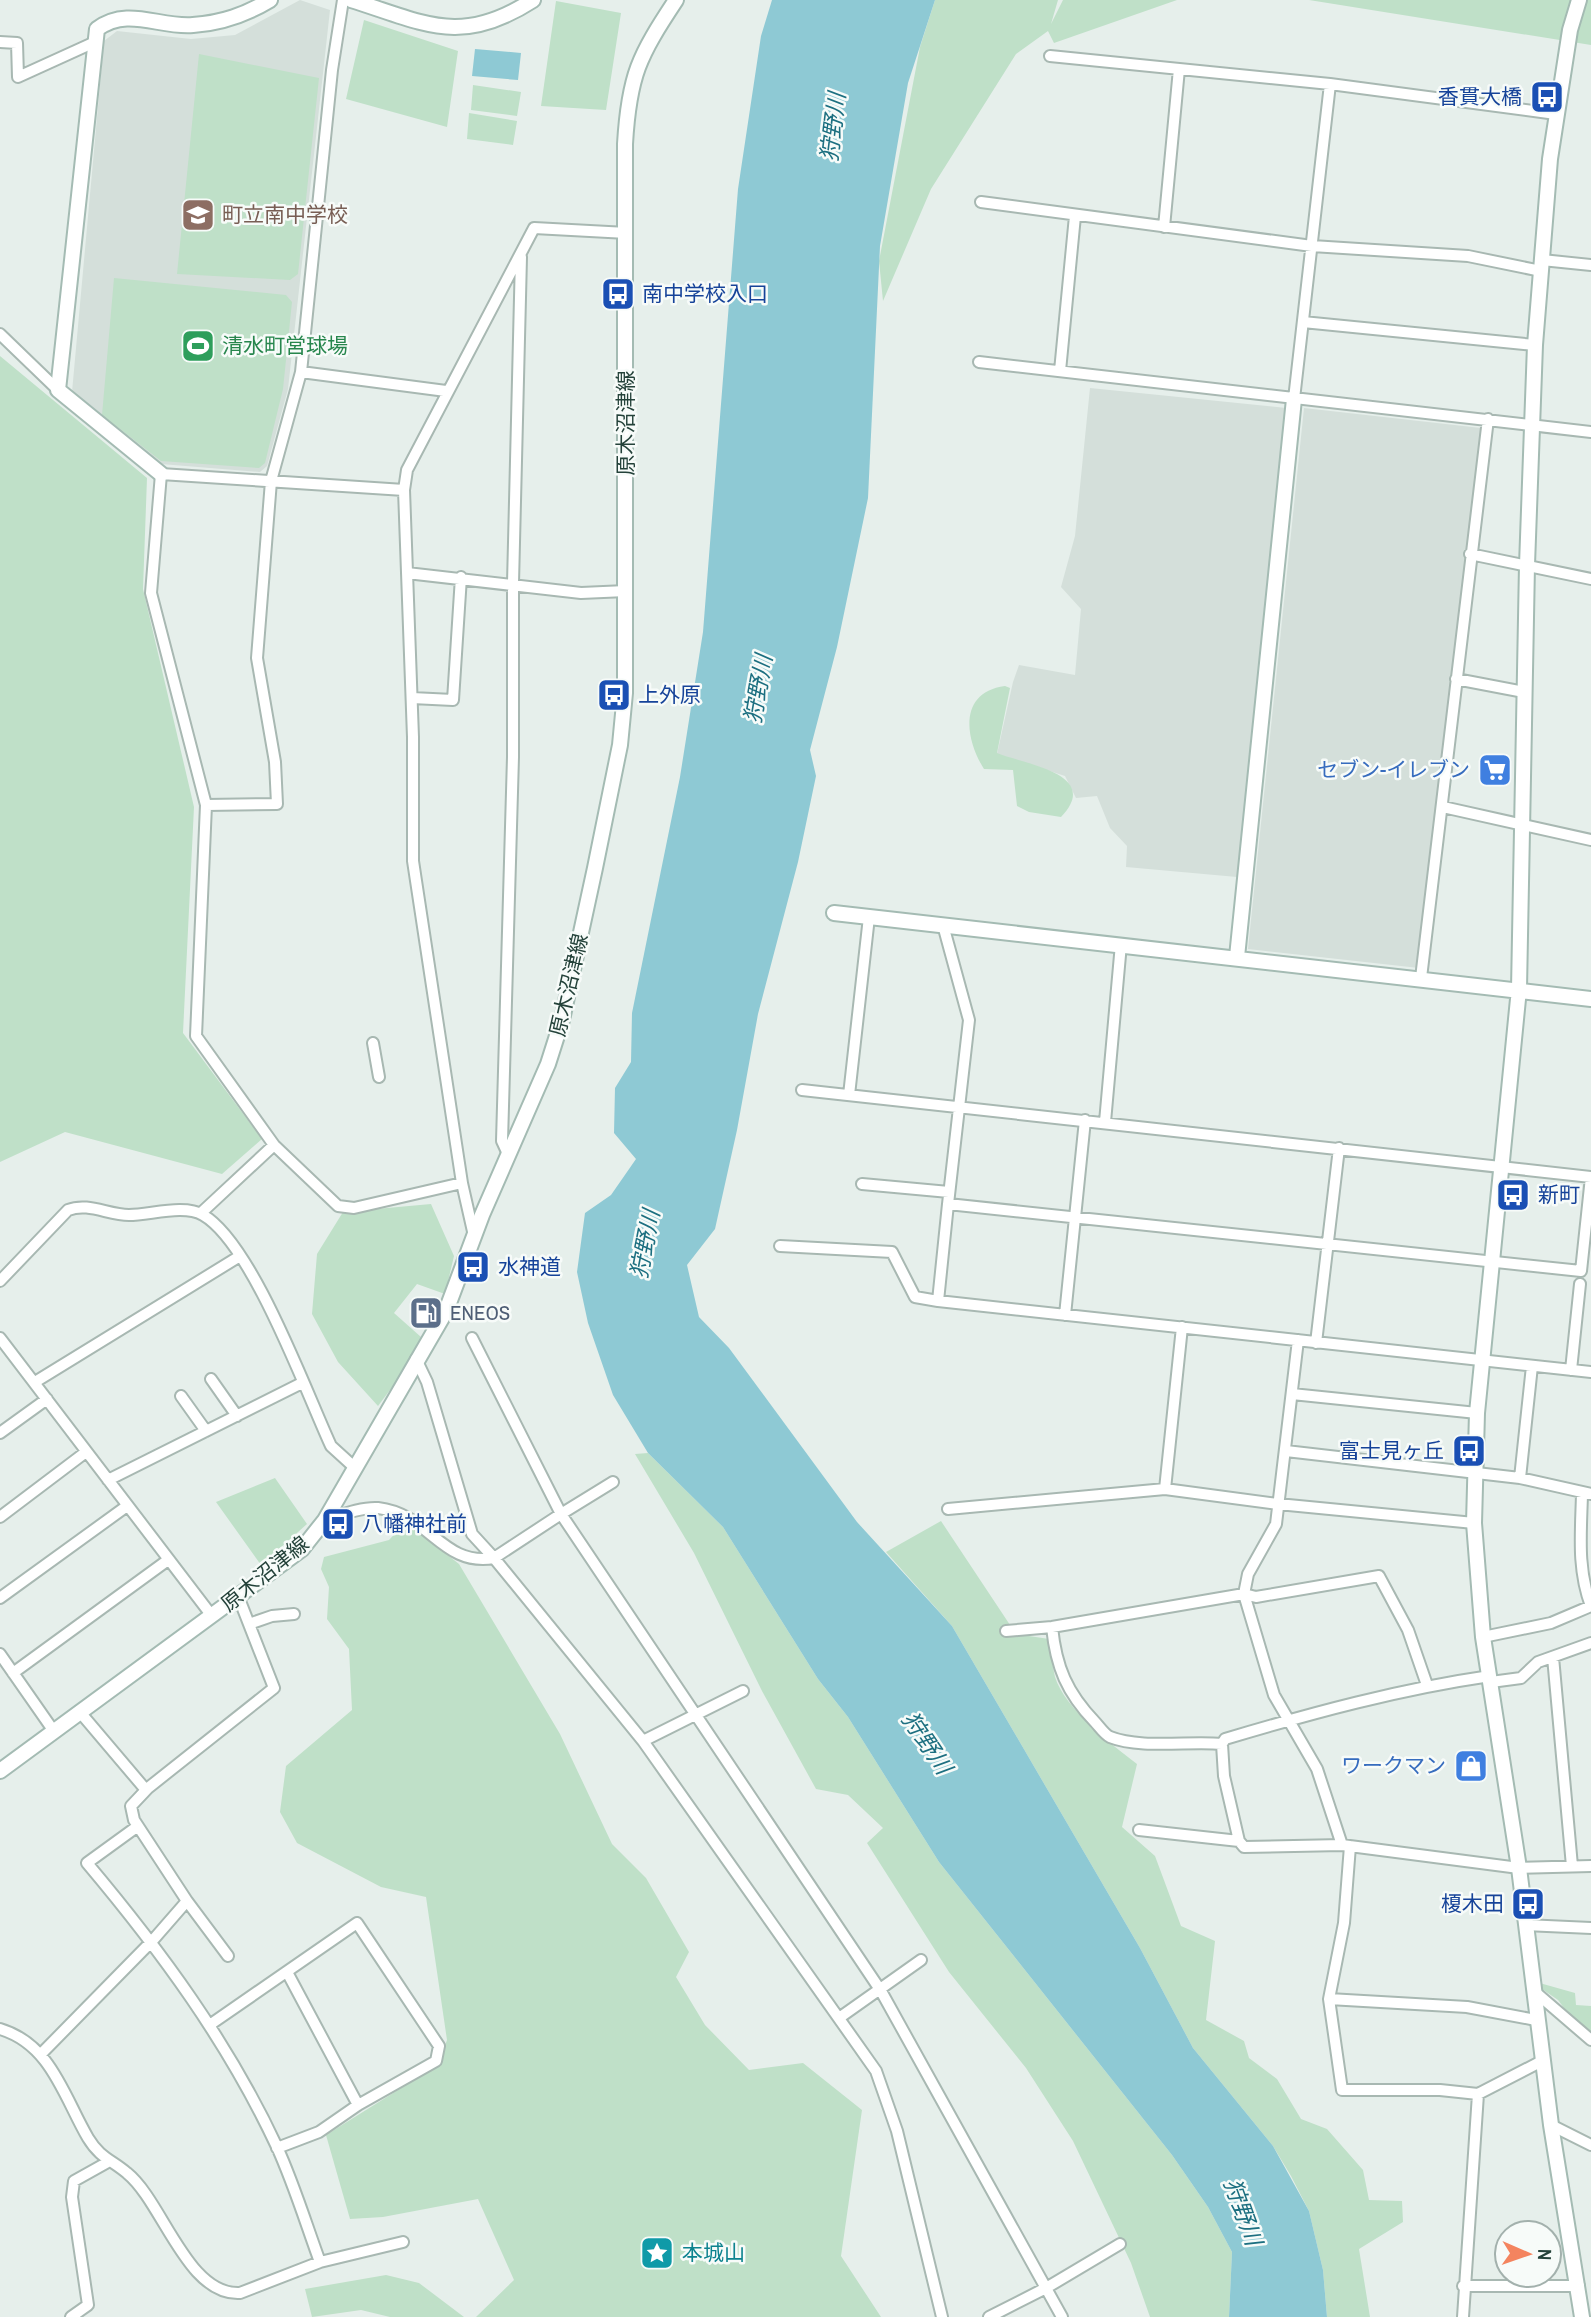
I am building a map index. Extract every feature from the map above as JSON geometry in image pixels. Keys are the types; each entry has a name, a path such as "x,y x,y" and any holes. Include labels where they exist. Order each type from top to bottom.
{"street":[{"path":"58,390 97,29 110,19 136,19 190,26 240,18 270,0"},
{"path":"206,804 277,804 275,762 257,659 271,481 300,372 332,71 343,0"},
{"path":"351,0 443,28 480,27 533,0"},
{"name":"原木沼津線","path":"0,1771 302,1549 325,1520 353,1466 446,1311 508,1154 548,1063 562,1020 595,868 620,745 625,693 628,95 644,49 676,0"},
{"path":"1579,0 1570,30 1556,114 1535,345 1527,565 1519,989 1499,1168 1477,1413 1474,1523 1483,1637 1519,1868 1551,2125 1585,2286 1582,2317"},
{"path":"0,42 17,43 18,77 95,41"},
{"path":"1050,56 1330,85 1556,114"},
{"path":"1164,226 1179,69"},
{"path":"1237,957 1294,399 1330,85"},
{"path":"981,202 1312,246 1468,256 1541,265 1591,265"},
{"path":"1060,371 1075,216"},
{"path":"474,1239 462,1183 413,861 412,698 404,490 407,470 446,391 486,322 534,228 627,233"},
{"path":"508,1154 502,1141 513,769 513,583 521,250"},
{"path":"1303,322 1535,345"},
{"path":"0,334 58,390 160,474 404,490"},
{"path":"979,362 1591,432"},
{"path":"300,372 446,391"},
{"path":"1421,978 1488,419"},
{"path":"160,474 151,593 206,804 195,1035 274,1145 338,1206 354,1208 462,1183"},
{"path":"1470,554 1591,579"},
{"path":"407,573 461,577 581,593 626,591"},
{"path":"412,698 453,700 461,577"},
{"path":"1456,679 1524,692"},
{"path":"1443,807 1591,840"},
{"path":"834,913 1591,999"},
{"path":"849,1095 869,917"},
{"path":"938,1301 970,1020 943,925"},
{"path":"1105,1122 1121,944"},
{"path":"373,1043 379,1077"},
{"path":"802,1090 1339,1147 1591,1177 1581,1271 1586,1285 1577,1317 1571,1370"},
{"path":"1065,1315 1085,1120"},
{"path":"201,1213 274,1145"},
{"path":"1316,1343 1339,1147"},
{"path":"862,1184 949,1192"},
{"path":"948,1204 1491,1264 1581,1271"},
{"path":"0,1282 68,1210 80,1205 112,1215 201,1213 214,1224 255,1278 331,1446 353,1466"},
{"path":"780,1246 892,1252 915,1297 938,1301 1591,1373"},
{"path":"35,1382 240,1256"},
{"path":"1577,1317 1591,1319"},
{"path":"1165,1489 1182,1327"},
{"path":"0,1338 212,1616"},
{"path":"472,1339 561,1514 881,1991 1062,2317"},
{"path":"1298,1340 1276,1524 1248,1574 1244,1594 1274,1695 1317,1769 1346,1846 1344,1923 1329,1999 1342,2090 1440,2090 1478,2094 1542,2061"},
{"path":"416,1359 427,1382 472,1534 643,1741 876,2071 884,2086 942,2317"},
{"path":"1520,1478 1532,1366"},
{"path":"211,1379 237,1416"},
{"path":"108,1480 302,1383"},
{"path":"1292,1394 1477,1413"},
{"path":"181,1396 206,1431"},
{"path":"0,1433 47,1399"},
{"path":"1286,1451 1474,1471 1520,1478 1587,1494 1580,1553 1584,1587 1591,1606 1551,1623 1483,1637"},
{"path":"0,1517 86,1452"},
{"path":"325,1520 378,1508 412,1517 460,1558 477,1561 494,1559 613,1482"},
{"path":"948,1509 1165,1489 1278,1504 1474,1523"},
{"path":"0,1598 127,1506"},
{"path":"13,1673 168,1560"},
{"path":"1006,1631 1052,1627 1244,1594 1256,1597 1379,1576 1400,1612 1427,1685"},
{"path":"228,1956 187,1901 138,1826 131,1806 146,1790 274,1688 239,1596"},
{"path":"249,1624 272,1616 295,1614"},
{"path":"1052,1627 1054,1650 1063,1682 1076,1702 1108,1736 1160,1744 1222,1744"},
{"path":"1591,1643 1538,1662 1521,1678 1427,1685 1288,1720 1225,1739 1222,1744 1224,1776 1239,1841 1244,1847 1346,1846 1519,1868 1591,1866"},
{"path":"0,1654 53,1730"},
{"path":"1553,1657 1572,1866"},
{"path":"643,1741 743,1691"},
{"path":"79,1711 146,1790"},
{"path":"138,1826 88,1863 153,1940 211,2024 278,2148 320,2262"},
{"path":"1139,1830 1239,1841"},
{"path":"41,2054 153,1940 187,1901"},
{"path":"211,2024 357,1923 439,2046 436,2061 358,2105 319,2132 278,2148"},
{"path":"1525,1925 1591,1928"},
{"path":"839,2018 881,1991 921,1960"},
{"path":"287,1972 358,2105"},
{"path":"1534,1991 1591,2040"},
{"path":"1329,1999 1467,2007 1536,2020"},
{"path":"0,2029 9,2032 41,2054 68,2094 88,2139 108,2162 127,2173 186,2257 209,2283 226,2294 240,2293 320,2262 403,2242"},
{"path":"1462,2317 1476,2155 1478,2094"},
{"path":"1551,2125 1591,2145"},
{"path":"72,2317 88,2305 72,2197 74,2182 108,2162"},
{"path":"989,2317 1046,2288 1120,2244"},
{"path":"1463,2286 1585,2286"}],"shaded area":[{"name":"町立南中学校","path":"300,0 330,10 288,389 267,466 260,472 161,464 77,401 72,392 104,41 117,31 191,39 235,35"},
{"path":"1090,388 1286,408 1237,877 1126,867 1127,846 1110,828 1097,796 1076,798 1065,776 997,754 1019,665 1075,675 1081,609 1061,587 1075,536"},
{"path":"1304,408 1481,428 1419,968 1248,949"}],"green space":[{"path":"935,0 1058,0 1051,24 1063,0 1177,0 1054,43 1048,31 1016,54 931,189 883,301 879,261 920,47"},
{"path":"1309,0 1591,0 1591,45"},
{"path":"556,1 621,13 606,110 541,106"},
{"path":"364,20 458,51 447,127 346,99"},
{"path":"199,54 319,78 298,274 290,280 177,274"},
{"path":"473,85 521,92 517,116 471,110"},
{"path":"469,113 517,121 513,145 467,139"},
{"name":"清水町営球場","path":"114,278 286,295 292,302 283,389 265,463 259,468 161,461 102,415"},
{"path":"0,356 147,478 143,589 194,807 183,1033 262,1139 222,1174 65,1132 0,1162"},
{"path":"1005,686 1010,688 997,753 1056,773 1067,781 1073,791 1071,802 1061,817 1029,812 1017,806 1013,770 984,769 977,756 970,730 973,706 990,690"},
{"path":"431,1204 454,1256 445,1294 417,1284 394,1313 421,1337 402,1374 378,1406 338,1362 312,1314 317,1254 343,1212"},
{"path":"648,1453 723,1527 818,1679 848,1717 939,1862 1172,2155 1208,2207 1232,2252 1229,2317 1150,2317 1131,2263 1073,2141 1026,2068 949,1972 867,1843 883,1828 848,1795 816,1789 762,1691 694,1553 635,1454"},
{"path":"275,1478 307,1524 261,1565 216,1502"},
{"path":"941,1521 1016,1634 1049,1639 1055,1677 1068,1701 1090,1725 1137,1764 1122,1827 1155,1856 1181,1926 1215,1941 1206,2020 1244,2041 1249,2058 1277,2079 1301,2119 1327,2129 1363,2170 1369,2200 1402,2201 1403,2222 1359,2249 1370,2317 1327,2317 1323,2270 1309,2211 1291,2176 1273,2146 1193,2048 1140,1948 952,1626 886,1552"},
{"path":"406,1522 459,1564 560,1734 612,1844 646,1878 689,1952 676,1977 705,2025 749,2070 803,2063 862,2110 841,2256 881,2317 476,2317 514,2280 478,2199 383,2217 350,2219 326,2135 438,2065 447,2040 426,1897 381,1887 297,1843 280,1812 286,1766 352,1710 349,1649 327,1619 329,1587 321,1569 324,1557 389,1540"},
{"path":"1529,1980 1575,1993 1576,2005 1591,2006 1591,2035 1580,2029 1558,2000"},
{"path":"386,2275 419,2283 464,2317 390,2317 361,2310 312,2317 305,2289"}],"water":[{"name":"狩野川","path":"772,0 935,0 908,83 880,246 868,498 837,647 810,750 816,776 798,862 758,1014 737,1130 715,1229 687,1265 699,1317 729,1348 857,1522 952,1626 1140,1948 1193,2048 1273,2146 1309,2211 1323,2270 1327,2317 1229,2317 1232,2252 1208,2207 1172,2155 939,1862 848,1717 818,1679 723,1527 648,1453 613,1395 588,1323 577,1272 585,1213 611,1195 636,1159 614,1133 615,1088 631,1062 632,1013 680,777 703,632 738,189 761,36"},
{"path":"475,49 521,53 518,80 472,76"}],"place":[{"name":"香貫大橋","path":"1547,97"},
{"name":"町立南中学校","path":"198,215"},
{"name":"南中学校入口","path":"618,294"},
{"name":"清水町営球場","path":"198,346"},
{"name":"上外原","path":"614,695"},
{"name":"セブン-イレブン","path":"1495,770"},
{"name":"新町","path":"1513,1195"},
{"name":"水神道","path":"473,1267"},
{"name":"ENEOS","path":"426,1313"},
{"name":"富士見ヶ丘","path":"1469,1451"},
{"name":"八幡神社前","path":"338,1524"},
{"name":"ワークマン","path":"1471,1766"},
{"name":"榎木田","path":"1528,1904"},
{"name":"本城山","path":"657,2253"}]}
